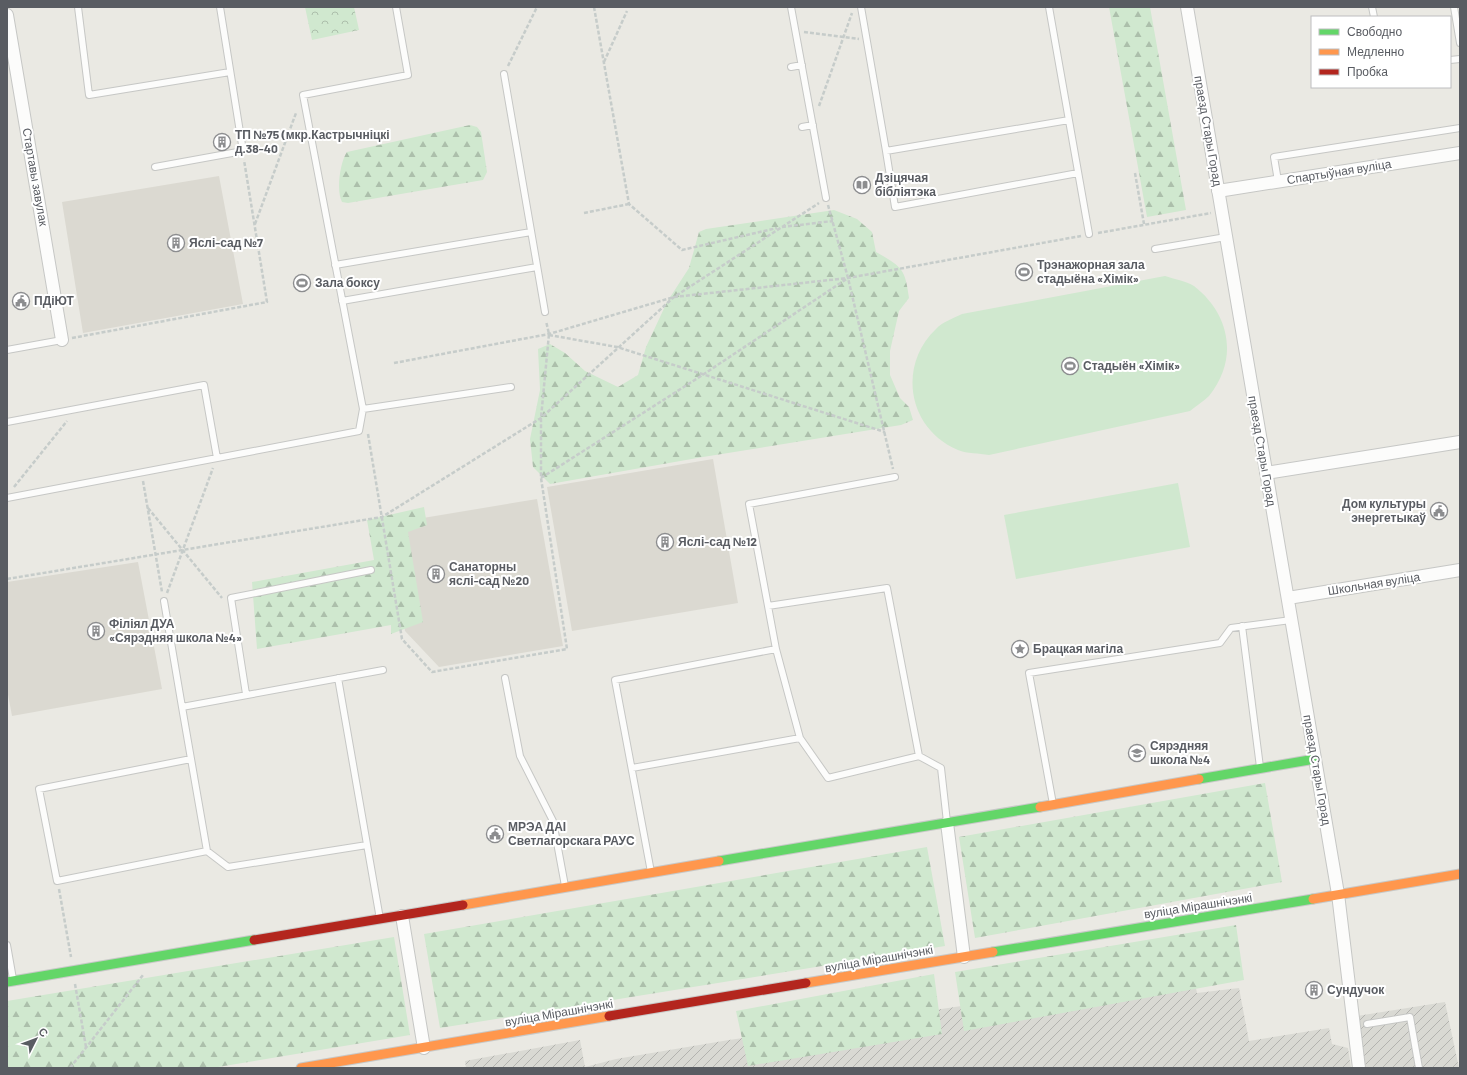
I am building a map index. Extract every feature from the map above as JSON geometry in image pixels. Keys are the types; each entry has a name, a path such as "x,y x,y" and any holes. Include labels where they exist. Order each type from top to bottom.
{"street":[{"name":"праезд Стары Горад","path":"1187,7 1338,894 1359,1068"},
{"name":"Стартавы завулак","path":"7,15 62,340"},
{"name":"Спартыўная вуліца","path":"1218,191 1460,152"},
{"path":"1266,473 1460,442"},
{"name":"Школьная вуліца","path":"1288,598 1460,570"},
{"path":"10,981 380,920 651,872 1053,805 1315,759"},
{"path":"947,823 964,957"},
{"name":"вуліца Мірашнічэнкі","path":"301,1068 1460,874"},
{"path":"402,916 424,1048"}],"lane":[{"path":"78,7 88,95 230,72"},
{"path":"155,167 243,151 220,7"},
{"path":"7,498 359,431 362,409 303,95 408,75 396,7"},
{"path":"791,7 826,198"},
{"path":"861,7 895,206 1078,173"},
{"path":"1049,7 1088,234"},
{"path":"1454,7 1460,43"},
{"path":"791,67 802,65"},
{"path":"504,74 545,312"},
{"path":"886,151 1069,120"},
{"path":"802,127 813,125"},
{"path":"1278,181 1274,157 1460,128"},
{"path":"335,265 531,232"},
{"path":"1155,249 1226,237"},
{"path":"342,301 537,267"},
{"path":"7,350 62,340"},
{"path":"7,422 204,385 216,458"},
{"path":"362,409 511,387"},
{"path":"895,477 749,504 776,649 800,738 828,778 919,756 941,768 947,823"},
{"path":"246,694 231,598 371,570"},
{"path":"768,606 887,588 919,756"},
{"path":"164,601 207,851 228,867 367,845"},
{"path":"1053,805 1029,673 1220,643 1230,628 1291,620"},
{"path":"1242,626 1260,768"},
{"path":"651,872 615,680 776,649"},
{"path":"182,706 383,670"},
{"path":"338,678 380,920"},
{"path":"506,678 520,756 552,821 565,888"},
{"path":"632,768 800,738"},
{"path":"191,759 39,789 58,881 207,851"},
{"path":"7,945 10,981"},
{"path":"1367,1024 1410,1017 1419,1068"}],"path":[{"path":"504,74 537,7"},
{"path":"594,7 629,204 682,250 780,228 833,221"},
{"path":"813,125 855,7"},
{"path":"604,62 627,11"},
{"path":"796,31 867,41"},
{"path":"255,225 303,95"},
{"path":"62,340 267,302 243,151"},
{"path":"1135,173 1144,224"},
{"path":"7,579 382,517 541,418 674,297 826,198 848,278 895,477"},
{"path":"584,213 629,204"},
{"path":"394,362 549,334 674,297 848,278 1221,211"},
{"path":"541,478 702,376 848,278"},
{"path":"367,431 402,639 432,672 567,648 541,478 541,418 549,334 545,312"},
{"path":"549,334 617,348 702,376 885,432"},
{"path":"12,489 77,409"},
{"path":"164,601 216,458"},
{"path":"142,472 164,601"},
{"path":"148,508 233,611"},
{"path":"70,1068 157,957"}],"shaded area":[{"path":"219,176 243,304 83,333 62,202"},
{"path":"713,459 738,603 572,631 547,487"},
{"path":"537,499 563,646 439,667 405,631 387,524"},
{"path":"138,562 162,689 12,716 7,689 7,582"},
{"path":"1192,970 1197,993 1239,988 1249,1041 1329,1028 1332,1044 1348,1048 1351,1068 466,1068 465,1061 580,1040 585,1067 616,1059 729,1040 1147,979"},
{"path":"1445,1002 1459,1068 1366,1068 1357,1016"}],"green space":[{"path":"305,7 354,7 359,30 312,40"},
{"path":"1109,7 1150,7 1186,210 1147,217"},
{"path":"470,125 477,127 481,132 487,172 483,180 348,203 342,202 339,184 342,162 347,152"},
{"path":"834,210 857,219 872,232 876,252 892,261 904,274 909,298 899,311 890,351 890,375 900,398 909,407 913,420 901,425 703,457 550,484 533,467 530,439 540,390 538,349 550,344 565,353 585,371 618,387 638,375 646,347 667,302 689,268 699,232 706,229"},
{"name":"Стадыён «Хімік»","path":"1165,276 1191,284 1206,297 1216,310 1222,323 1226,338 1227,352 1224,367 1218,382 1209,396 1190,411 989,455 969,453 958,450 941,440 928,427 919,412 914,396 913,378 916,361 924,344 936,329 945,322 962,314"},
{"path":"1178,483 1190,547 1016,579 1004,515"},
{"path":"424,507 427,525 408,532 423,622 391,634 391,625 257,649 252,582 374,560 367,520"},
{"path":"1265,783 1282,882 975,938 959,837"},
{"path":"927,847 945,946 440,1028 424,934"},
{"path":"1236,925 1244,980 964,1031 955,972"},
{"path":"394,937 410,1035 212,1068 7,1068 7,1001"},
{"path":"934,974 942,1034 748,1066 736,1011"}],"traffic: fast":[{"path":"1199,779 1315,759"},
{"path":"719,861 1040,807"},
{"path":"993,952 1313,899"},
{"path":"7,982 254,940"}],"traffic: slow":[{"path":"1040,807 1199,779"},
{"path":"463,905 719,861"},
{"path":"1313,899 1460,874"},
{"path":"806,983 993,952"},
{"path":"301,1068 609,1016"}],"traffic: jam":[{"path":"254,940 463,905"},
{"path":"609,1016 806,983"}],"place":[{"name":"ТП №75 (мкр.Кастрычніцкі д.38-40","path":"222,142"},
{"name":"Дзіцячая бібліятэка","path":"862,185"},
{"name":"Яслі-сад №7","path":"176,243"},
{"name":"Трэнажорная зала стадыёна «Хімік»","path":"1024,272"},
{"name":"Зала боксу","path":"302,283"},
{"name":"ПДіЮТ","path":"21,301"},
{"name":"Стадыён «Хімік»","path":"1070,366"},
{"name":"Дом культуры энергетыкаў","path":"1439,511"},
{"name":"Яслі-сад №12","path":"665,542"},
{"name":"Санаторны яслі-сад №20","path":"436,574"},
{"name":"Філіял ДУА «Сярэдняя школа №4»","path":"96,631"},
{"name":"Брацкая магіла","path":"1020,649"},
{"name":"Сярэдняя школа №4","path":"1137,753"},
{"name":"МРЭА ДАІ Светлагорскага РАУС","path":"495,834"},
{"name":"Сундучок","path":"1314,990"}]}
